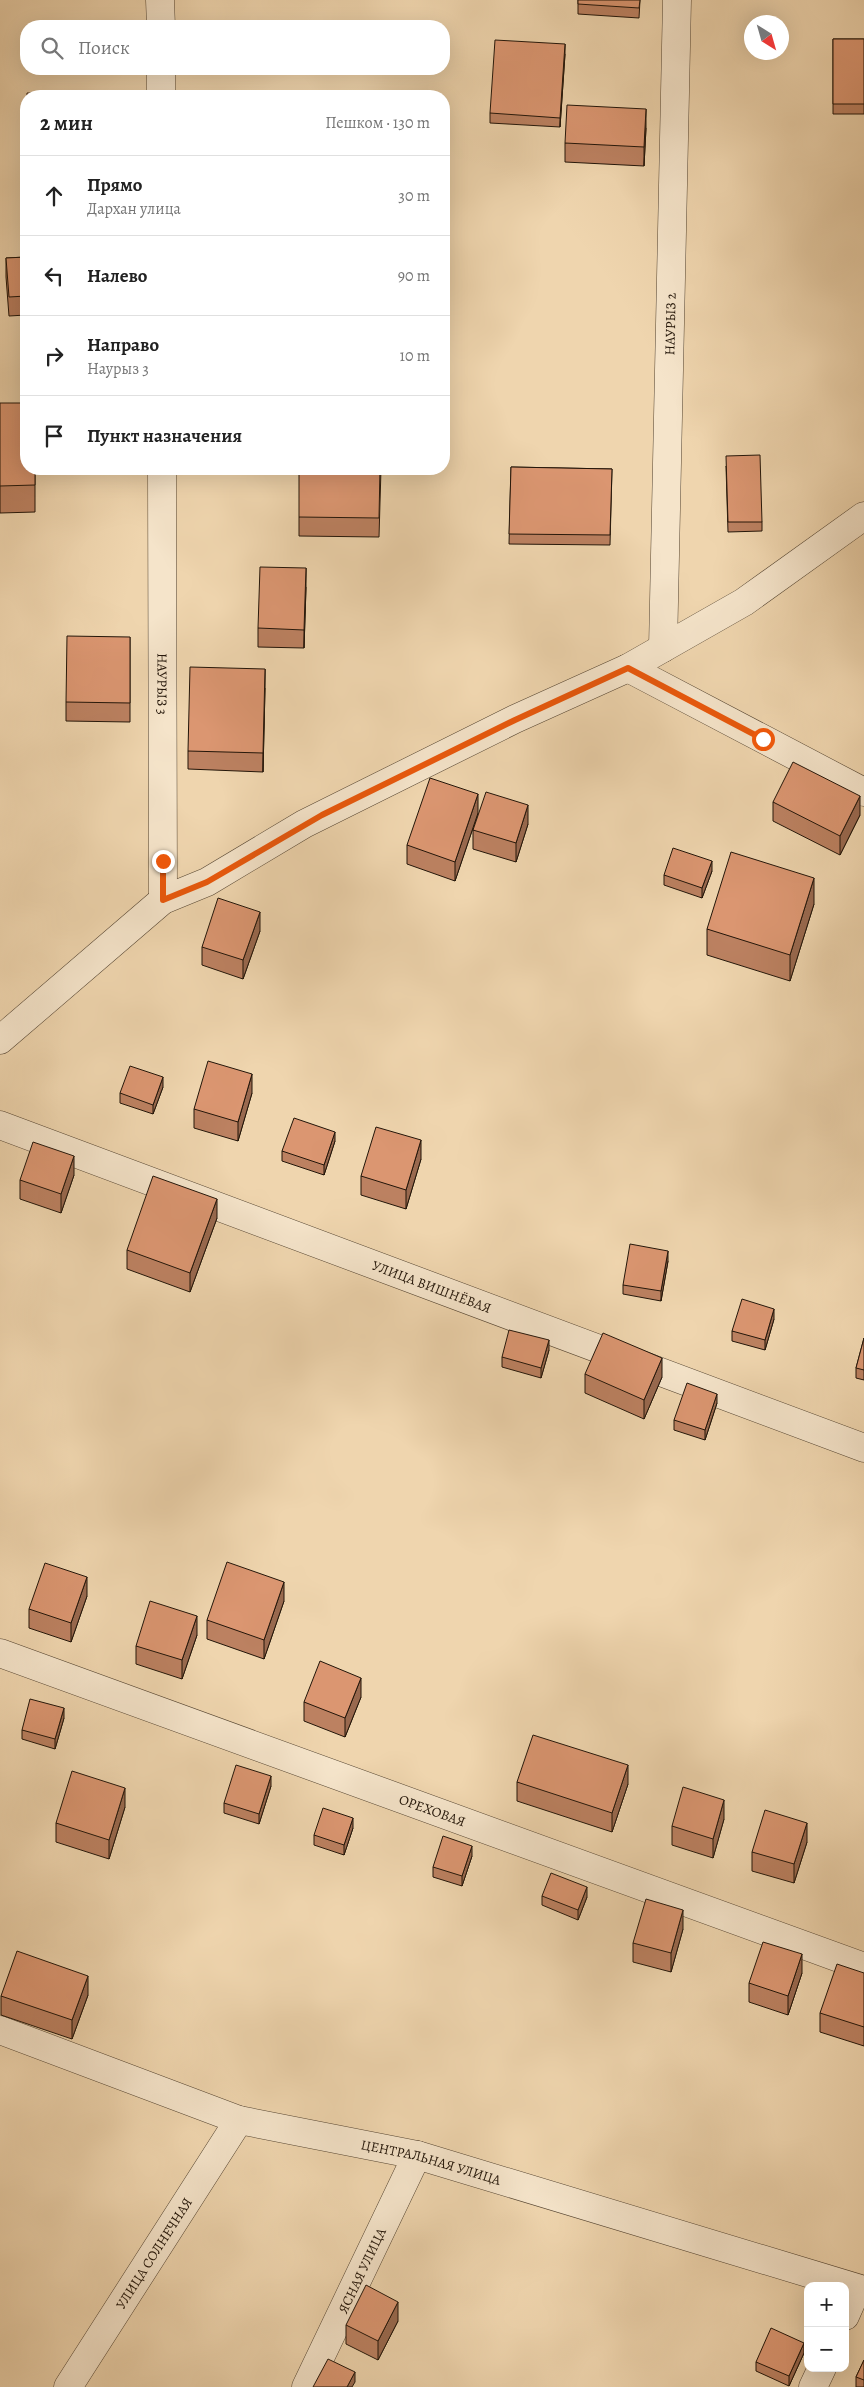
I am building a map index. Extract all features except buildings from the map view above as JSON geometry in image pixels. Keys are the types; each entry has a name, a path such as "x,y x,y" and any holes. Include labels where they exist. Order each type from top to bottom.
{"street":[{"path":"160,0 160,20"},
{"name":"НАУРЫЗ 2","path":"663,648 677,0"},
{"path":"161,75 161,90"},
{"name":"НАУРЫЗ 3","path":"162,475 163,900"},
{"path":"0,1040 163,900 207,882 330,811 515,720 628,668 744,602 864,516"},
{"path":"628,668 864,792"},
{"name":"УЛИЦА ВИШНЁВАЯ","path":"0,1125 864,1448"},
{"name":"ОРЕХОВАЯ","path":"0,1653 864,1967"},
{"name":"ЦЕНТРАЛЬНАЯ УЛИЦА","path":"0,2030 239,2120 417,2155 861,2289"},
{"name":"УЛИЦА СОЛНЕЧНАЯ","path":"68,2387 239,2120"},
{"name":"ЯСНАЯ УЛИЦА","path":"306,2387 417,2155"},
{"path":"849,2309 861,2289"},
{"path":"813,2387 820,2372"}],"route":[{"path":"163,861 163,900 207,882 322,815 515,720 628,668 763,739"}]}
